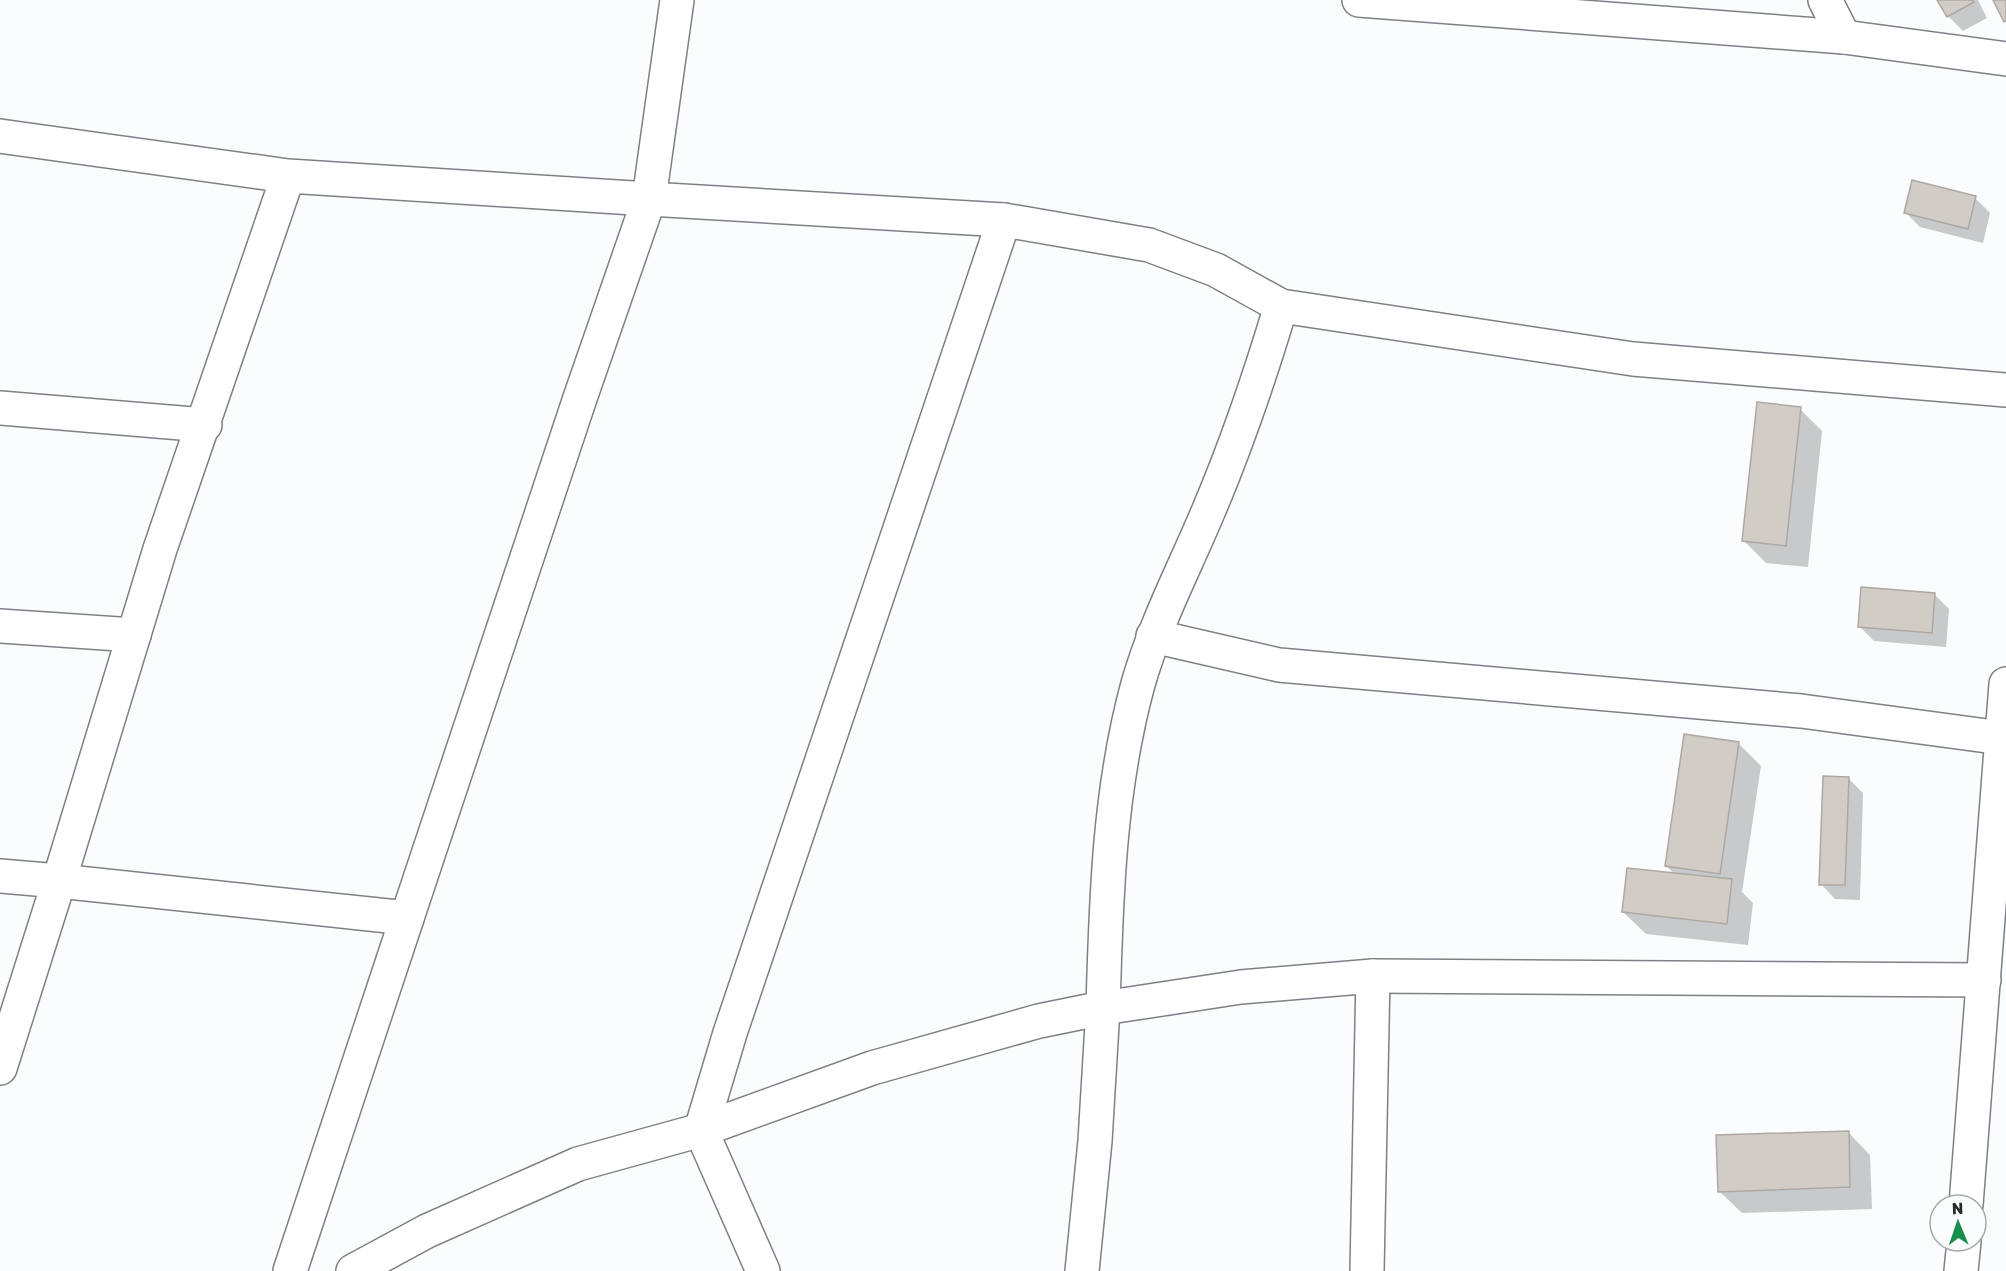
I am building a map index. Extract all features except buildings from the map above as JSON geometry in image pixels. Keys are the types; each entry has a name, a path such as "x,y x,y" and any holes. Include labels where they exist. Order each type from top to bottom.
{"street":[{"path":"290,1271 579,401 649,199 677,0"},
{"path":"1825,0 1844,38"},
{"path":"1370,1 1844,38 2006,59"},
{"path":"0,136 288,176 1004,220 1149,245 1216,270 1281,306 1633,358 2006,390"},
{"path":"0,1068 160,549 205,425 288,176"},
{"path":"763,1271 701,1130 730,1033 1004,220"},
{"path":"1082,1271 1104,1008 1107,888 1113,817 1124,747 1138,684 1153,636 1209,511 1255,392 1281,306"},
{"path":"0,408 205,425"},
{"path":"0,626 134,635"},
{"path":"1153,636 1279,665 1801,711 2002,738"},
{"path":"1967,1193 1984,980 2000,854 2002,738 2006,684"},
{"path":"0,876 407,918"},
{"path":"353,1271 427,1231 578,1164 701,1130 872,1068 1039,1021 1104,1008 1242,987 1373,976 1984,980"},
{"path":"1367,1271 1373,976"},
{"path":"1961,1271 1963,1253"}]}
